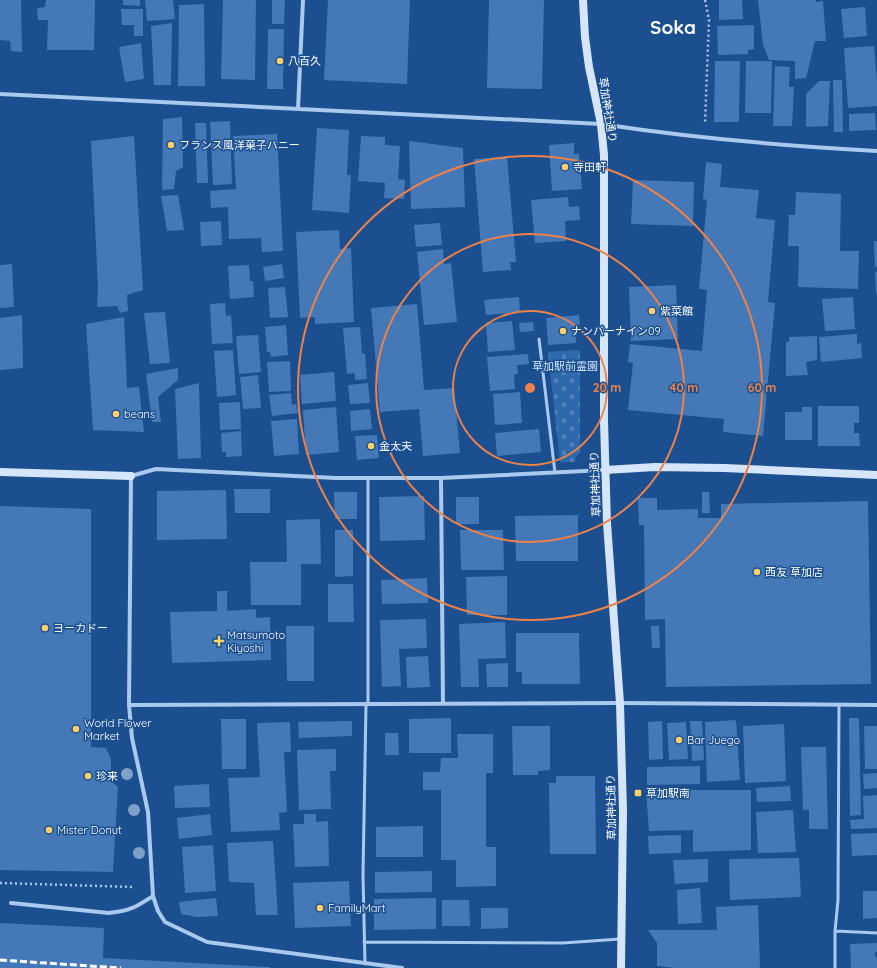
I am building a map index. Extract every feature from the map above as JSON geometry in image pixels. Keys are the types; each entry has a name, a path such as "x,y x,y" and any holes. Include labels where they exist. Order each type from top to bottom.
{"street":[{"path":"298,110 303,0"},
{"name":"草加神社通り","path":"583,0 585,38 601,124 604,155 605,470 607,524 620,703 623,811 621,968"},
{"path":"0,94 601,124 786,146 877,151"},
{"path":"0,472 131,476 156,469 336,478 441,478 555,474 655,468 724,468 877,475"},
{"path":"131,476 129,705 132,738 148,812 153,896 158,911 165,922 207,942 402,968"},
{"path":"441,478 443,704"},
{"path":"129,705 620,703 877,705"},
{"path":"11,904 109,913 125,912 135,908 153,896"}],"lane":[{"path":"539,339 555,474"},
{"path":"365,964 363,875 367,705 368,478"},
{"path":"835,968 835,931 838,900 839,705"},
{"path":"835,931 877,933"},
{"path":"364,942 563,943 621,939"}],"path":[{"path":"705,0 709,20 705,137"},
{"path":"0,883 134,887"}],"green space":[{"name":"草加駅前霊園","path":"580,350 580,451 574,462 560,462 548,352"}],"building":[{"path":"0,0 21,0 22,52 11,51 10,41 0,40"},
{"path":"46,0 95,0 94,50 47,50 48,20 38,20 37,8 45,7"},
{"path":"123,0 140,0 140,6 123,5"},
{"path":"145,0 173,0 175,19 147,21"},
{"path":"223,0 256,0 255,80 221,79"},
{"path":"272,0 285,0 284,24 272,24"},
{"path":"328,0 410,0 407,84 324,80"},
{"path":"489,0 544,0 542,89 487,88"},
{"path":"719,0 742,0 743,19 719,20"},
{"path":"758,0 823,1 826,41 815,41 806,78 795,79 795,61 769,60 763,45"},
{"path":"204,4 205,86 178,86 179,5"},
{"path":"865,7 867,36 844,38 841,9"},
{"path":"121,9 143,9 143,36 134,36 134,25 122,25"},
{"path":"172,23 171,85 154,85 151,26"},
{"path":"754,25 754,49 748,50 748,54 718,55 717,26"},
{"path":"268,29 284,29 283,89 267,89"},
{"path":"141,43 144,79 125,82 119,47"},
{"path":"874,46 877,81 877,106 848,108 844,48"},
{"path":"715,61 740,61 739,122 714,122"},
{"path":"746,61 772,61 771,113 745,113"},
{"path":"775,66 790,67 789,87 794,87 792,126 773,126"},
{"path":"833,80 842,80 843,132 834,132"},
{"path":"819,81 830,81 828,126 806,127 806,94"},
{"path":"875,113 876,130 849,131 849,114"},
{"path":"182,117 183,167 176,171 174,189 162,190 163,119"},
{"path":"230,121 232,184 213,185 210,122"},
{"path":"195,123 206,123 208,183 197,183"},
{"path":"317,128 349,130 347,175 351,175 349,213 312,210"},
{"path":"277,134 283,251 262,252 261,238 229,239 228,207 211,208 210,191 236,189 233,136"},
{"path":"134,136 143,290 127,295 128,311 120,313 117,306 97,307 98,287 91,141"},
{"path":"361,136 385,137 385,145 400,146 398,179 405,180 404,199 384,198 385,183 358,181"},
{"path":"409,141 463,148 465,207 411,209"},
{"path":"574,143 574,154 579,154 582,189 552,191 549,145"},
{"path":"507,157 516,262 510,262 511,270 483,272 474,159"},
{"path":"706,162 722,164 720,187 759,190 756,218 775,220 768,302 775,303 763,436 723,432 724,419 628,410 633,363 628,362 630,344 702,351 707,290 699,289 707,200 703,199"},
{"path":"633,180 694,182 693,226 631,224"},
{"path":"796,192 841,194 840,251 859,251 858,289 798,287 799,246 788,246 789,215 795,215"},
{"path":"178,195 184,230 167,231 161,196"},
{"path":"568,197 569,207 579,206 580,220 565,221 566,241 535,243 531,200"},
{"path":"221,221 222,245 201,246 200,222"},
{"path":"440,223 442,245 416,247 414,225"},
{"path":"339,230 340,249 351,248 354,322 315,324 315,317 300,318 296,232"},
{"path":"874,241 877,241 877,267 875,267"},
{"path":"443,249 444,264 451,263 457,322 424,325 417,252"},
{"path":"12,264 14,307 0,308 0,265"},
{"path":"282,264 284,278 265,281 263,267"},
{"path":"249,265 250,281 253,281 254,297 230,299 228,266"},
{"path":"875,272 877,272 877,293 876,293"},
{"path":"676,285 678,339 631,341 629,287"},
{"path":"285,287 288,317 270,318 268,288"},
{"path":"519,297 520,312 486,315 484,300"},
{"path":"853,297 855,329 825,331 822,299"},
{"path":"225,303 226,316 231,315 233,343 212,344 210,304"},
{"path":"417,304 424,390 454,388 460,453 423,456 419,409 380,412 371,308"},
{"path":"165,312 170,363 150,364 144,313"},
{"path":"22,315 23,368 0,370 0,318"},
{"path":"579,315 580,325 575,325 576,343 548,345 546,318"},
{"path":"124,317 127,388 139,387 144,432 93,430 86,324"},
{"path":"512,321 515,350 488,352 486,323"},
{"path":"533,322 534,331 520,332 519,323"},
{"path":"286,325 288,355 271,357 270,352 267,352 265,327"},
{"path":"360,327 362,354 365,353 367,379 355,380 355,373 347,374 343,328"},
{"path":"857,334 857,344 861,343 862,358 821,362 819,337"},
{"path":"258,335 261,372 239,374 236,336"},
{"path":"817,336 817,360 806,362 808,375 786,376 786,342 789,342 789,337"},
{"path":"233,350 236,395 217,397 214,351"},
{"path":"528,354 529,364 517,365 518,374 514,375 515,389 490,391 487,357"},
{"path":"290,361 291,391 269,392 267,362"},
{"path":"178,368 178,380 158,397 161,422 152,422 146,374"},
{"path":"334,372 336,401 302,404 300,375"},
{"path":"258,375 261,408 243,409 240,377"},
{"path":"199,383 201,458 178,459 175,389"},
{"path":"368,383 370,403 350,404 348,385"},
{"path":"520,392 522,423 495,425 493,394"},
{"path":"291,393 292,405 296,404 298,413 272,416 269,395"},
{"path":"240,402 241,429 220,430 219,403"},
{"path":"818,406 859,406 859,423 854,423 854,433 859,433 860,446 818,446"},
{"path":"336,407 339,452 306,455 303,410"},
{"path":"802,407 812,407 812,440 785,440 785,412 802,412"},
{"path":"370,409 372,429 351,431 350,411"},
{"path":"297,419 299,454 274,456 271,421"},
{"path":"539,429 541,452 497,456 495,433"},
{"path":"241,431 242,456 226,457 226,452 222,452 221,433"},
{"path":"377,435 379,458 357,460 355,436"},
{"path":"234,489 270,489 270,513 235,513"},
{"path":"226,490 227,539 157,540 157,491"},
{"path":"334,492 357,492 357,519 335,519"},
{"path":"702,492 709,492 710,513 702,513"},
{"path":"424,496 425,540 380,541 379,497"},
{"path":"456,497 479,497 479,524 456,524"},
{"name":"西友 草加店","path":"638,498 657,498 657,510 698,509 698,518 721,518 721,504 868,501 871,684 666,687 665,619 645,620 644,525 639,525"},
{"name":"ヨーカドー","path":"0,506 91,509 91,747 106,748 111,759 111,781 118,787 113,872 0,870"},
{"path":"578,515 578,561 516,561 515,516"},
{"path":"320,519 321,564 301,564 301,605 251,605 250,562 287,562 286,520"},
{"path":"335,530 353,530 353,576 335,577"},
{"path":"460,530 503,530 504,570 461,570"},
{"path":"507,576 507,615 467,615 466,577"},
{"path":"427,578 428,603 382,604 381,580"},
{"path":"328,584 353,584 354,622 328,622"},
{"path":"217,591 227,591 227,611 256,609 256,618 270,617 271,660 172,663 170,612 217,611"},
{"path":"426,619 427,648 399,649 401,686 382,687 380,620"},
{"path":"505,622 506,658 478,659 479,687 461,687 459,624"},
{"path":"286,626 314,626 314,681 287,681"},
{"path":"651,626 659,626 660,648 652,648"},
{"path":"516,633 579,633 580,684 522,684 522,672 516,672"},
{"path":"428,656 430,687 407,688 406,657"},
{"path":"508,663 508,687 487,687 486,664"},
{"path":"451,718 451,753 409,753 409,719"},
{"path":"849,718 859,718 861,815 850,816"},
{"path":"221,719 246,719 246,769 222,769"},
{"path":"736,720 740,780 707,782 705,722"},
{"path":"352,721 352,736 299,738 298,722"},
{"path":"662,721 663,759 649,760 648,722"},
{"path":"690,721 702,721 704,760 692,761"},
{"path":"290,722 291,752 284,752 287,812 279,813 280,830 231,832 228,778 260,777 257,723"},
{"path":"686,722 688,759 669,760 667,723"},
{"path":"784,724 786,781 745,783 743,726"},
{"path":"512,726 550,726 550,770 538,771 538,775 513,775"},
{"path":"864,726 877,726 877,769 865,769"},
{"path":"385,733 398,733 399,755 385,755"},
{"path":"457,734 493,734 493,773 486,773 486,847 496,847 496,886 456,887 456,860 441,860 441,790 423,790 423,772 440,772 441,758 458,758"},
{"path":"801,747 826,747 828,829 809,829 809,810 803,810"},
{"path":"336,749 336,771 330,771 331,809 299,810 297,750"},
{"path":"700,766 700,784 647,785 647,767"},
{"path":"877,773 877,788 864,789 863,774"},
{"path":"556,776 595,776 596,854 550,854 549,783 556,783"},
{"path":"209,784 210,807 175,808 174,786"},
{"path":"790,786 791,801 757,802 756,788"},
{"path":"646,790 751,790 751,850 693,852 693,830 649,831"},
{"path":"877,795 877,828 851,829 850,820 864,819 863,796"},
{"path":"793,810 796,852 758,853 756,812"},
{"path":"210,814 212,835 179,839 177,818"},
{"path":"304,814 316,814 316,822 328,821 329,866 295,867 293,824 304,824"},
{"path":"423,826 423,857 376,857 376,827"},
{"path":"877,833 877,855 852,856 851,834"},
{"path":"681,835 681,853 649,854 648,836"},
{"path":"273,841 278,915 256,915 254,883 229,882 227,843"},
{"path":"213,845 216,891 185,893 182,847"},
{"path":"799,858 801,897 730,900 729,859"},
{"path":"708,859 708,882 675,884 673,860"},
{"path":"432,871 432,892 375,893 375,872"},
{"path":"349,881 351,926 295,928 293,883"},
{"path":"700,888 702,923 678,924 677,890"},
{"path":"863,891 877,891 877,918 863,919"},
{"path":"216,898 218,916 197,917 181,914 179,902"},
{"path":"436,898 436,929 374,930 374,899"},
{"path":"442,900 469,900 470,926 442,926"},
{"path":"758,905 760,968 676,968 657,966 657,943 648,930 717,930 716,907"},
{"path":"481,908 508,908 508,928 481,929"},
{"path":"0,923 104,928 103,958 270,968 0,968"},
{"path":"877,943 877,952 875,952 875,957 877,957 877,968 851,968 850,944"}],"railway":[{"path":"0,960 121,968"}],"place":[{"name":"八百久","path":"280,61"},
{"name":"フランス風洋菓子ハニー","path":"171,145"},
{"name":"寺田軒","path":"565,167"},
{"name":"紫菜館","path":"652,311"},
{"name":"ナンバーナイン09","path":"563,331"},
{"name":"beans","path":"116,414"},
{"name":"金太夫","path":"371,446"},
{"name":"西友 草加店","path":"757,572"},
{"name":"ヨーカドー","path":"45,628"},
{"name":"Matsumoto Kiyoshi","path":"219,641"},
{"name":"World Flower Market","path":"76,729"},
{"name":"Bar Juego","path":"679,740"},
{"name":"珍来","path":"88,776"},
{"name":"草加駅南","path":"638,793"},
{"name":"Mister Donut","path":"49,830"},
{"name":"FamilyMart","path":"320,908"}],"district":[{"name":"Soka","path":"673,27"}]}
